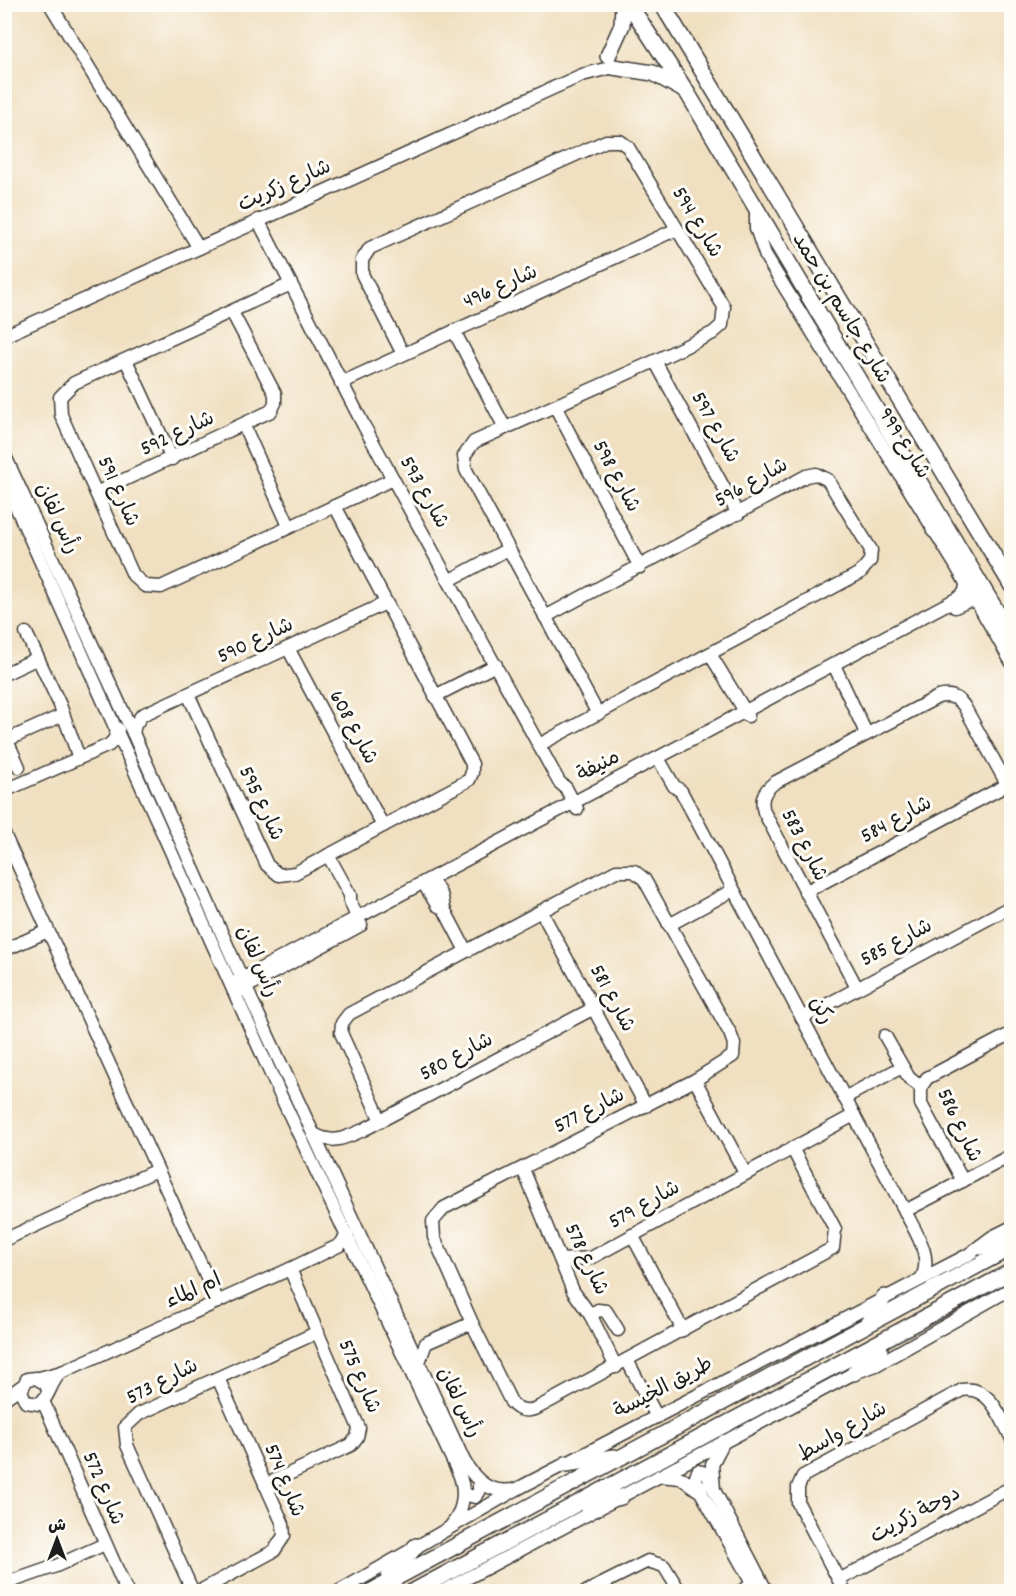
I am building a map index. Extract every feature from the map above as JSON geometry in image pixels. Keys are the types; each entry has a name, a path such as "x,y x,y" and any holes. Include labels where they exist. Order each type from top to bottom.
{"main road":[{"path":"623,4 622,25 611,62 653,73 688,94"},
{"name":"شارع جاسم بن حمد","path":"629,4 688,94 935,509 1007,642"},
{"name":"شارع جاسم بن حمد","path":"662,4 1011,585"},
{"path":"934,530 932,519 935,509"},
{"path":"981,1247 1011,1240"},
{"name":"طريق الخيسة","path":"376,1588 1011,1247"},
{"path":"412,1592 1011,1271"},
{"path":"867,1325 884,1298"},
{"path":"854,1373 899,1332"},
{"path":"566,1464 626,1455"},
{"path":"563,1511 621,1497"},
{"path":"376,1588 416,1546"}],"street":[{"path":"50,4 199,248"},
{"name":"شارع زكريت","path":"4,336 611,62"},
{"name":"شارع 594","path":"403,354 362,274 362,260 374,245 611,140 620,141 628,147 721,302 724,319 712,333 555,406 504,426 470,444 464,461 508,549 598,714"},
{"name":"شارع 999","path":"756,210 756,228 766,257 977,602 1007,642 1011,663"},
{"name":"شارع 593","path":"258,220 341,383 559,782 560,791 572,807"},
{"name":"شارع 496","path":"341,383 676,230"},
{"name":"شارع 591","path":"291,284 68,386 59,403 61,416 133,575 140,584 150,588 161,587 393,479"},
{"name":"شارع 592","path":"96,494 244,426 268,414 274,407 276,398 232,312"},
{"path":"454,331 504,426"},
{"path":"126,360 172,459"},
{"name":"شارع 597","path":"655,361 738,514"},
{"name":"شارع 598","path":"555,406 640,567"},
{"name":"شارع 592","path":"244,426 289,526"},
{"name":"رأس لفان","path":"4,454 133,733 141,766 238,986 343,1240 354,1251 460,1476 464,1494"},
{"name":"شارع 596","path":"539,745 860,573 867,566 871,556 869,546 828,480 821,475 806,476 545,618"},
{"name":"رأس لفان","path":"4,480 126,747 141,766"},
{"name":"شارع 595","path":"188,694 269,868 279,876 287,876 462,786 471,777 472,764 335,506"},
{"path":"450,580 508,549"},
{"name":"منيفة","path":"832,670 958,598 965,592 966,584"},
{"name":"منيفة","path":"238,986 832,670 964,602 977,602"},
{"name":"شارع 590","path":"142,715 386,603"},
{"path":"26,633 69,728 75,731 82,757"},
{"name":"شارع 608","path":"288,648 383,826"},
{"path":"710,654 729,686 729,695 744,716"},
{"path":"4,674 38,658"},
{"path":"435,696 496,665"},
{"path":"832,670 841,692 847,695 866,733"},
{"name":"شارع 583","path":"857,988 764,812 763,796 774,783 938,697 953,697 964,706 1009,789"},
{"path":"121,707 130,714 142,715"},
{"path":"20,767 6,737 63,715"},
{"path":"133,733 142,715"},
{"path":"4,791 109,745 114,740 118,729"},
{"path":"109,745 126,747"},
{"name":"ركن","path":"663,759 674,786 681,791 905,1211 926,1262 921,1279"},
{"name":"شارع 584","path":"805,892 1009,789"},
{"name":"منيفة","path":"362,920 431,887 572,807"},
{"path":"4,834 218,1302"},
{"path":"328,855 362,920"},
{"name":"شارع 577","path":"381,1120 341,1033 342,1023 358,1008 616,871 628,870 644,879 734,1044 730,1060 646,1106 444,1208 433,1221 434,1237 472,1323 511,1402 520,1410 536,1409 833,1248 835,1229 792,1148"},
{"path":"431,887 437,905 444,909 466,951"},
{"path":"669,925 733,890"},
{"name":"شارع 585","path":"802,1018 1011,906"},
{"name":"شارع 581","path":"541,911 646,1106"},
{"path":"4,950 48,931"},
{"name":"رأس لفان","path":"238,986 314,1134 464,1461 479,1482"},
{"name":"شارع 580","path":"337,1141 594,1008"},
{"name":"شارع 586","path":"963,1181 921,1104 921,1087 927,1078 1011,1033"},
{"path":"885,1036 911,1081 921,1087"},
{"path":"844,1098 902,1067"},
{"path":"695,1080 745,1173"},
{"name":"شارع 579","path":"561,1260 591,1258 854,1115"},
{"path":"314,1134 323,1139 337,1141 328,1165"},
{"path":"905,1211 1011,1155"},
{"name":"شارع 578","path":"523,1169 573,1291 591,1316 616,1366"},
{"path":"4,1240 157,1170"},
{"name":"طريق الخيسة","path":"338,1592 517,1489 950,1264 1011,1227"},
{"path":"632,1235 683,1330"},
{"name":"ام الماء","path":"22,1386 27,1379 62,1372 218,1302 290,1269 343,1240"},
{"path":"923,1250 938,1262 950,1264"},
{"name":"شارع 575","path":"265,1485 351,1445 359,1433 359,1423 290,1269"},
{"path":"441,1592 854,1373 876,1365 1011,1288"},
{"path":"591,1316 598,1310 606,1311 618,1330"},
{"path":"418,1365 426,1343 472,1323"},
{"name":"شارع 573","path":"195,1592 124,1433 133,1418 318,1332"},
{"path":"405,1334 426,1343"},
{"path":"627,1360 657,1416"},
{"name":"ام الماء","path":"37,1399 62,1372"},
{"name":"شارع 572","path":"39,1378 46,1383 37,1399 43,1415 122,1592"},
{"name":"شارع 574","path":"195,1592 279,1547 284,1536 284,1524 218,1378"},
{"path":"5,1399 22,1386 37,1399"},
{"name":"شارع واسط","path":"845,1592 798,1503 798,1487 803,1476 962,1390 982,1393 1008,1423 1011,1439"},
{"path":"5,1399 37,1399"},
{"path":"709,1494 712,1464 724,1441"},
{"path":"658,1476 686,1480 709,1494 759,1588 740,1592"},
{"path":"450,1527 460,1511 464,1494 472,1497 477,1495 479,1482 499,1490 517,1489"},
{"name":"دوحة زكريت","path":"839,1580 1011,1487"},
{"path":"4,1584 101,1542"},
{"name":"شارع 572","path":"101,1542 127,1592"},
{"path":"586,1592 648,1561 664,1566 680,1592"}]}
